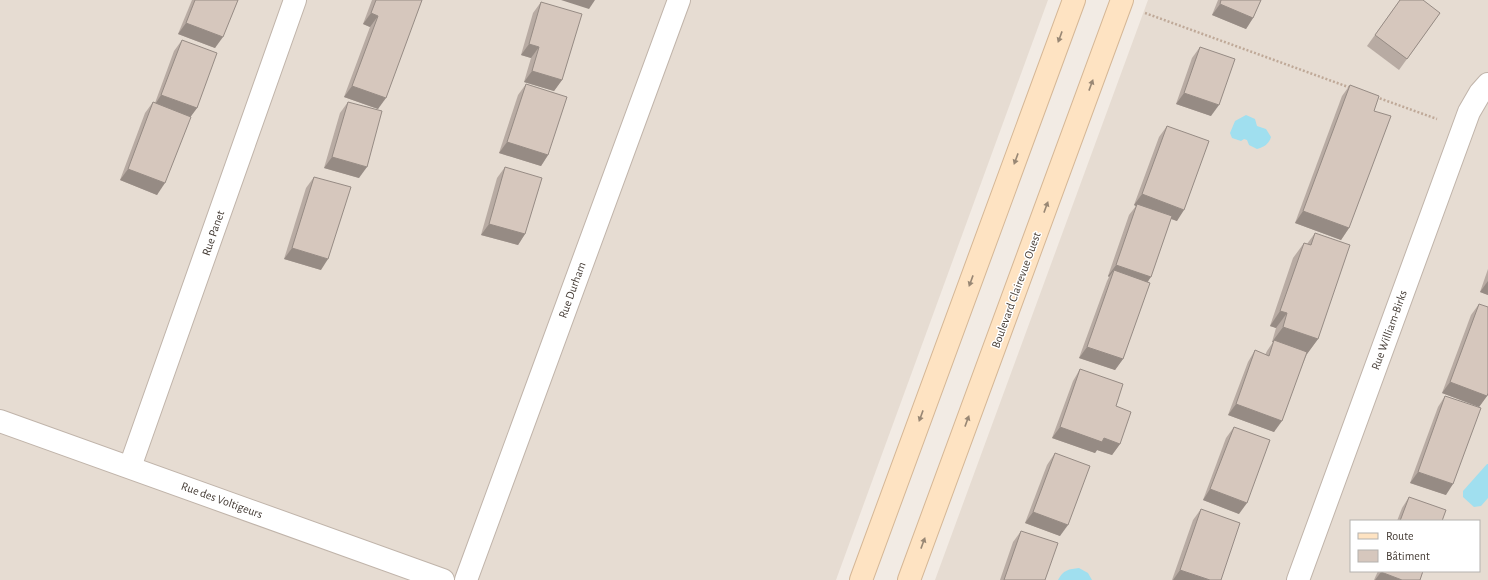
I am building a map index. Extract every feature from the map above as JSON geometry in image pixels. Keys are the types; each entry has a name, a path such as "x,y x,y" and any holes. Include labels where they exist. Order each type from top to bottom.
{"street":[{"name":"Rue Panet","path":"130,467 295,0"},
{"name":"Rue Durham","path":"466,580 679,0"},
{"path":"861,580 1074,0"},
{"name":"Boulevard Clairevue Ouest","path":"909,580 1131,6"},
{"name":"Rue William-Birks","path":"1298,580 1469,112 1480,93 1488,84"},
{"name":"Rue des Voltigeurs","path":"0,420 444,580"}],"path":[{"path":"1131,6 1352,88"},
{"path":"1374,96 1442,121"}],"shaded area":[{"path":"0,0 1048,0 836,580 0,580"},
{"path":"1148,0 1488,0 1488,580 935,580"}],"water":[{"path":"1246,115 1255,119 1257,126 1266,129 1271,137 1269,142 1264,146 1257,149 1249,145 1247,140 1244,139 1241,141 1232,138 1230,133 1235,121"},
{"path":"1487,464 1488,498 1481,506 1474,507 1463,497 1463,491"},
{"path":"1079,568 1088,573 1092,580 1058,580 1062,574 1067,571"}],"building":[{"path":"195,0 238,0 223,37 186,23"},
{"path":"376,0 422,0 386,98 352,86 378,16 371,13"},
{"path":"1221,0 1261,0 1253,18 1220,4"},
{"path":"1400,0 1423,0 1440,13 1407,59 1375,35"},
{"path":"541,2 582,14 562,80 532,71 539,47 529,44"},
{"path":"182,40 217,53 197,108 161,95"},
{"path":"1200,47 1235,59 1219,105 1184,93"},
{"path":"526,84 567,97 548,155 507,142"},
{"path":"1350,85 1379,96 1374,111 1391,116 1349,228 1303,211"},
{"path":"153,102 191,117 165,183 128,169"},
{"path":"348,102 382,111 367,167 332,157"},
{"path":"1167,126 1209,141 1184,210 1142,194"},
{"path":"505,167 542,178 525,234 489,224"},
{"path":"314,177 351,187 328,259 292,248"},
{"path":"1137,204 1172,216 1151,277 1116,265"},
{"path":"1315,233 1350,245 1318,339 1283,327 1287,313 1280,311 1304,243 1311,245"},
{"path":"1114,270 1150,283 1123,359 1087,347"},
{"path":"1479,304 1488,307 1487,396 1450,382"},
{"path":"1274,340 1307,352 1282,421 1236,404 1255,350 1269,356"},
{"path":"1080,369 1123,384 1116,406 1131,412 1120,444 1104,438 1102,442 1060,427"},
{"path":"1445,396 1481,408 1453,484 1418,472"},
{"path":"1234,427 1270,440 1247,503 1210,489"},
{"path":"1055,453 1090,466 1068,525 1033,512"},
{"path":"1409,497 1446,510 1442,520 1400,520"},
{"path":"1201,509 1240,523 1221,580 1210,580 1180,570"},
{"path":"1021,531 1058,543 1045,580 1004,580"},
{"path":"1381,572 1423,572 1420,580 1402,580"}]}
